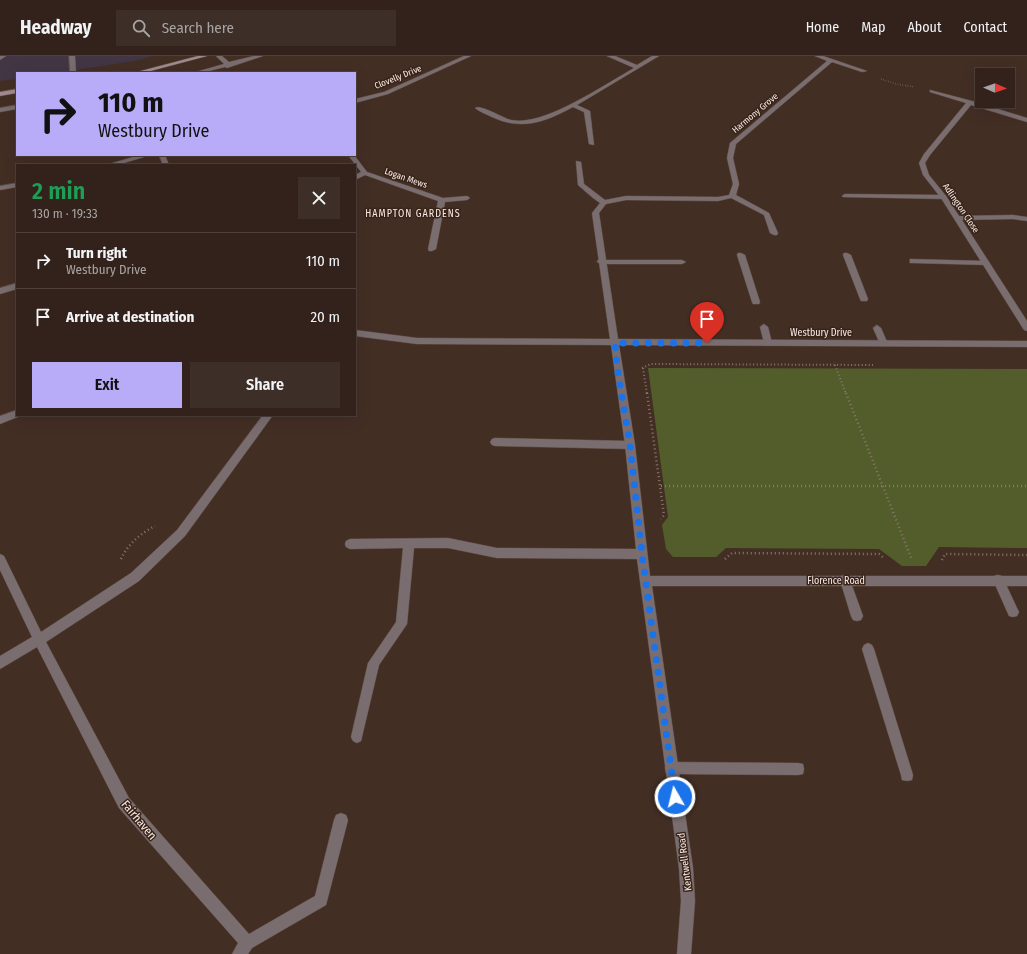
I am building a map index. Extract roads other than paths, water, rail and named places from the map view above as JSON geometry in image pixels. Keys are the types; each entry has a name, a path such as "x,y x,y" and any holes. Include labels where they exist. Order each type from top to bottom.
{"street":[{"path":"0,58 4,56"},
{"path":"72,56 73,72"},
{"path":"140,72 204,56"},
{"path":"219,56 226,62 227,66"},
{"path":"200,72 227,66 260,56"},
{"name":"Clovelly Drive","path":"356,101 386,93 468,56"},
{"path":"610,56 638,67"},
{"path":"478,108 502,119 518,123 532,123 573,105 656,56"},
{"path":"818,56 864,71"},
{"name":"Harmony Grove","path":"732,196 736,184 730,158 733,143 830,61"},
{"path":"0,94 16,91"},
{"path":"932,91 1027,120"},
{"name":"Adlington Close","path":"970,102 927,154 922,163 926,175 944,197 1027,328"},
{"path":"573,105 587,111 592,144"},
{"path":"0,110 16,107"},
{"path":"113,164 144,156"},
{"path":"352,156 365,173 356,178"},
{"path":"578,162 581,185 596,198 604,202 626,198 718,199 732,196 767,214 774,233"},
{"name":"Logan Mews","path":"365,173 442,200 467,198"},
{"path":"0,188 16,185"},
{"path":"845,196 944,197"},
{"path":"432,249 442,200"},
{"path":"604,202 595,213 601,262 615,343"},
{"path":"957,218 1013,217 1027,219"},
{"path":"741,255 756,302"},
{"path":"846,255 864,299"},
{"path":"913,261 986,263"},
{"path":"601,262 682,262"},
{"path":"0,291 16,286"},
{"path":"764,327 768,343"},
{"path":"877,328 884,344"},
{"name":"Westbury Drive","path":"356,333 417,341 1027,344"},
{"name":"Kentwell Road","path":"615,343 617,367 630,445 642,554 686,868 688,901 684,954"},
{"path":"0,420 16,414"},
{"path":"0,663 40,639 135,577 180,533 267,416"},
{"path":"495,442 630,445"},
{"path":"357,737 374,663 401,624 409,543"},
{"path":"350,544 448,543 497,553 642,554"},
{"name":"Fairhaven","path":"0,559 58,678 124,803 243,949 321,900 341,820"},
{"path":"845,580 857,616"},
{"path":"998,580 1012,612"},
{"name":"Florence Road","path":"646,581 1027,580"},
{"path":"868,649 907,775"},
{"path":"671,768 798,769"}],"district":[{"name":"HAMPTON GARDENS","path":"413,213"}]}
